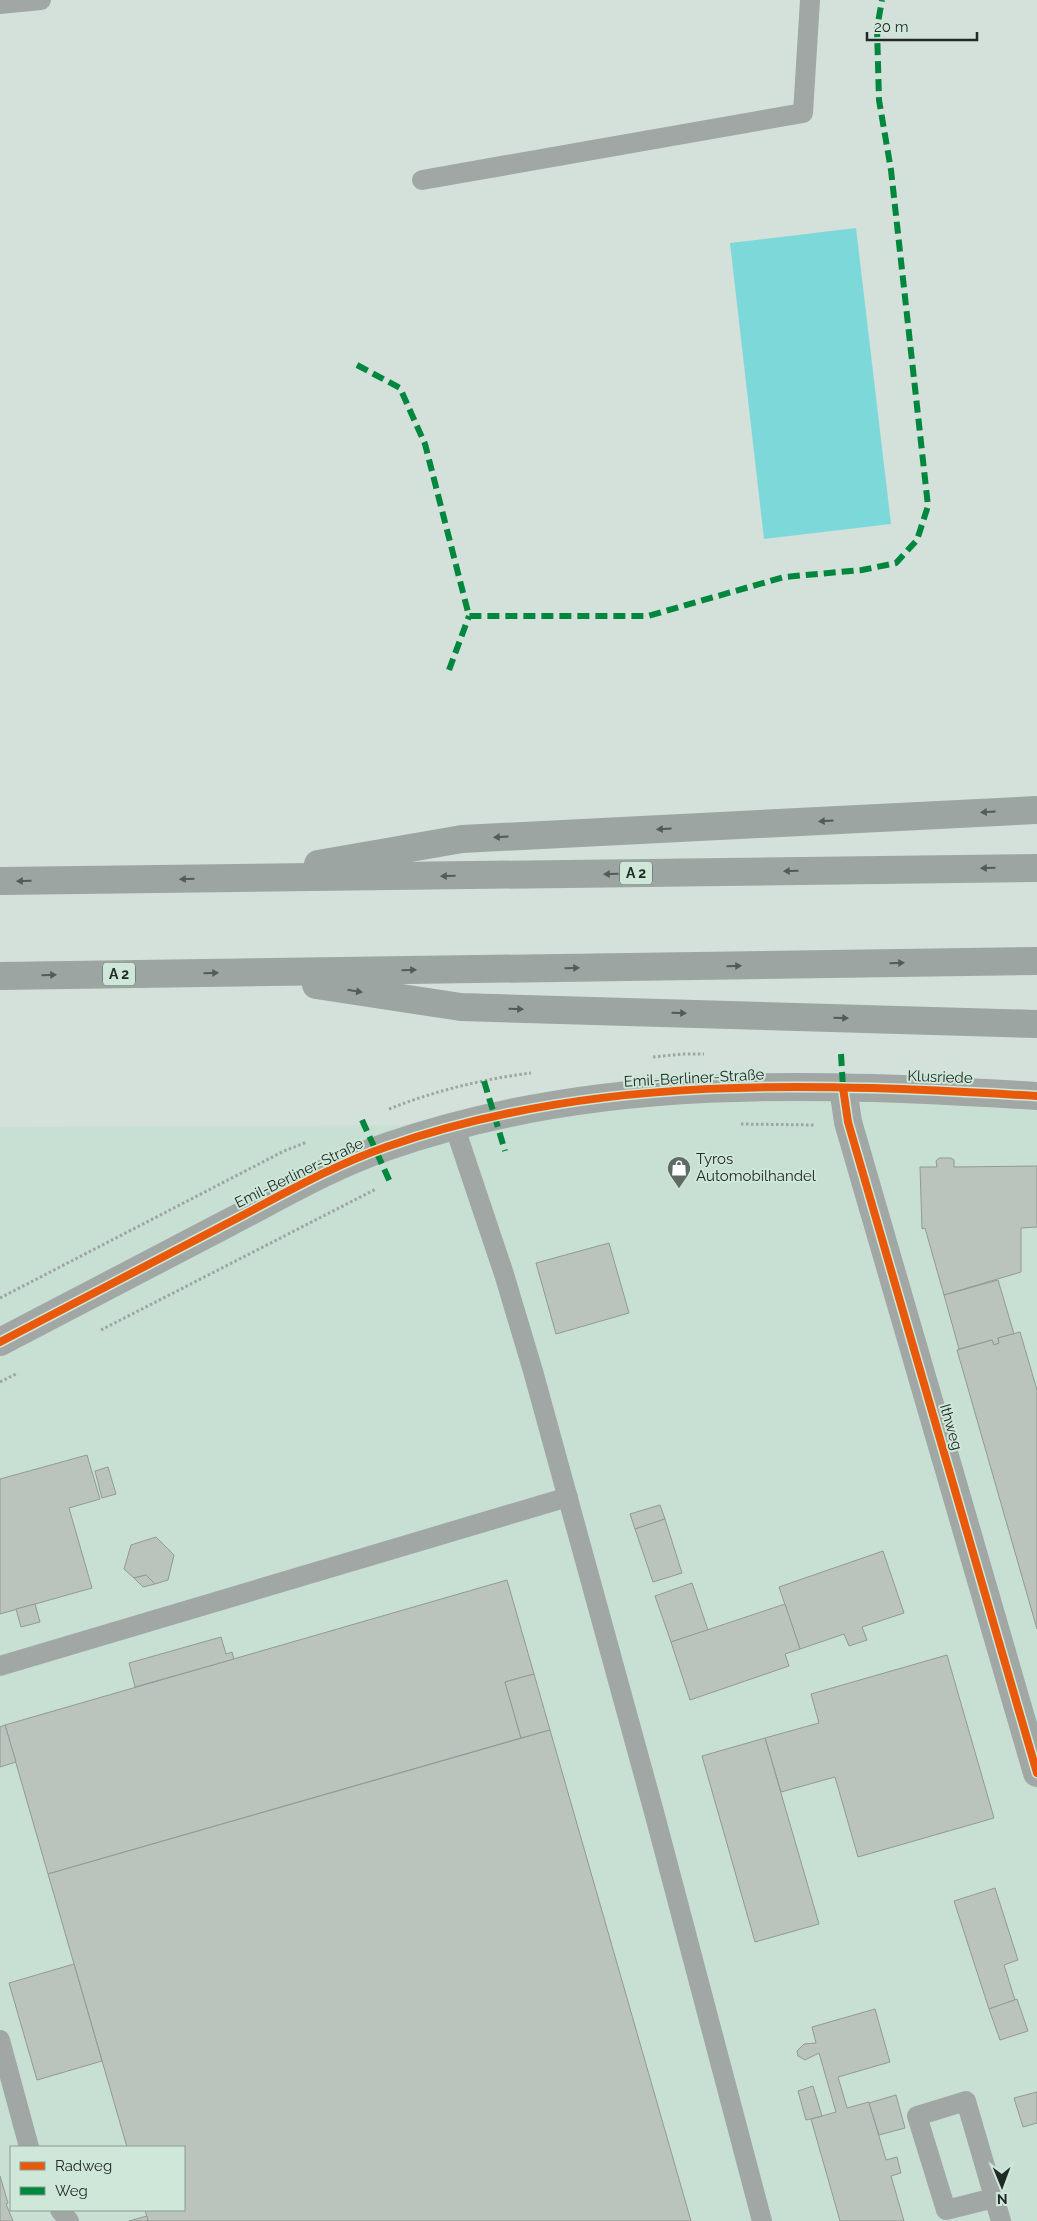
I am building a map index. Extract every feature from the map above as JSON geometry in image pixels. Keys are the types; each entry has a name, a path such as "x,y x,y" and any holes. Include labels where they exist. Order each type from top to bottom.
{"highway":[{"path":"236,879 462,839 1037,810"},
{"name":"A 2","path":"0,881 1037,868"},
{"name":"A 2","path":"0,976 1037,961"},
{"path":"238,972 461,1007 1037,1024"}],"street":[{"name":"Emil-Berliner-Straße","path":"0,1342 312,1179 382,1148 454,1125 540,1106 641,1092 709,1088 843,1088"},
{"name":"Klusriede","path":"843,1088 1037,1096"},
{"name":"Ithweg","path":"843,1088 848,1122 1037,1773"}],"lane":[{"path":"0,4 41,0"},
{"path":"422,180 803,113 810,0"},
{"path":"454,1125 504,1274 568,1496 762,2221"},
{"path":"0,1666 568,1496"},
{"path":"0,2040 29,2146"},
{"path":"994,2198 946,2210 917,2116 966,2102 1001,2221"}],"path":[{"path":"739,1124 816,1125 848,1122"},
{"path":"98,1332 381,1186"},
{"path":"0,1382 27,1368"}],"shaded area":[{"path":"1037,1096 1037,2221 0,2221 0,1127 454,1125 540,1106"}],"water":[{"path":"856,228 891,524 764,539 730,243"}],"building":[{"path":"939,1158 951,1158 954,1160 954,1167 1037,1166 1037,1227 1021,1228 1021,1272 944,1295 925,1228 922,1229 920,1167 937,1167 936,1161"},
{"path":"609,1243 629,1313 556,1334 536,1263"},
{"path":"998,1280 1014,1334 998,1338 999,1343 994,1345 992,1340 959,1349 944,1295"},
{"path":"1020,1332 1037,1390 1037,1629 957,1350 992,1340 994,1345 999,1343 998,1338"},
{"path":"87,1455 100,1499 69,1508 92,1588 0,1614 0,1479"},
{"path":"108,1467 116,1494 102,1498 95,1471"},
{"path":"660,1505 665,1519 635,1529 630,1514"},
{"path":"665,1519 682,1573 653,1582 635,1529"},
{"path":"156,1537 174,1555 168,1580 155,1584 146,1575 134,1578 124,1569 131,1545"},
{"path":"883,1551 904,1613 862,1627 867,1640 849,1646 844,1634 800,1649 779,1587"},
{"path":"146,1575 155,1584 143,1587 134,1578"},
{"path":"507,1580 534,1674 505,1682 521,1738 48,1874 5,1725"},
{"path":"692,1583 708,1630 671,1642 655,1596"},
{"path":"35,1604 40,1622 21,1627 16,1609"},
{"path":"785,1604 800,1649 785,1654 789,1666 690,1700 671,1642"},
{"path":"221,1637 226,1654 232,1652 234,1659 135,1687 129,1663"},
{"path":"947,1655 994,1818 858,1857 835,1777 781,1792 765,1738 819,1723 811,1694"},
{"path":"534,1674 550,1730 521,1738 505,1682"},
{"path":"5,1725 16,1762 0,1767 0,1727"},
{"path":"550,1730 691,2221 148,2221 145,2211 185,2211 185,2146 127,2146 48,1874"},
{"path":"765,1738 819,1924 755,1942 702,1756"},
{"path":"995,1888 1018,1960 1004,1965 1015,2000 989,2009 954,1901"},
{"path":"74,1964 102,2061 37,2080 9,1983"},
{"path":"1017,1999 1028,2031 1000,2040 989,2009"},
{"path":"875,2009 890,2062 838,2077 847,2108 869,2102 886,2160 897,2157 901,2173 891,2176 904,2221 840,2221 811,2119 836,2112 819,2053 805,2060 798,2056 797,2051 804,2044 816,2043 812,2027"},
{"path":"813,2086 822,2116 806,2120 798,2091"},
{"path":"1037,2092 1037,2123 1023,2127 1014,2098"},
{"path":"896,2095 905,2128 879,2135 869,2103"},
{"path":"0,2176 8,2203 6,2204 13,2221 0,2221"},
{"path":"147,2216 148,2221 129,2221"}],"marked path":[{"path":"357,365 400,388 425,444 469,616 648,616 784,577 862,570 896,563 917,540 928,506 891,170 879,100 877,28 882,0"},
{"path":"449,670 469,616"},
{"path":"841,1054 843,1088"},
{"path":"484,1081 505,1151"},
{"path":"362,1120 390,1182"}],"cycle path":[{"path":"0,1342 326,1172 386,1147 466,1123 546,1106 627,1095 709,1089 790,1087 873,1088 1037,1096"},
{"path":"843,1088 848,1122 1037,1773"}],"place":[{"name":"Tyros Automobilhandel","path":"679,1189"}]}
